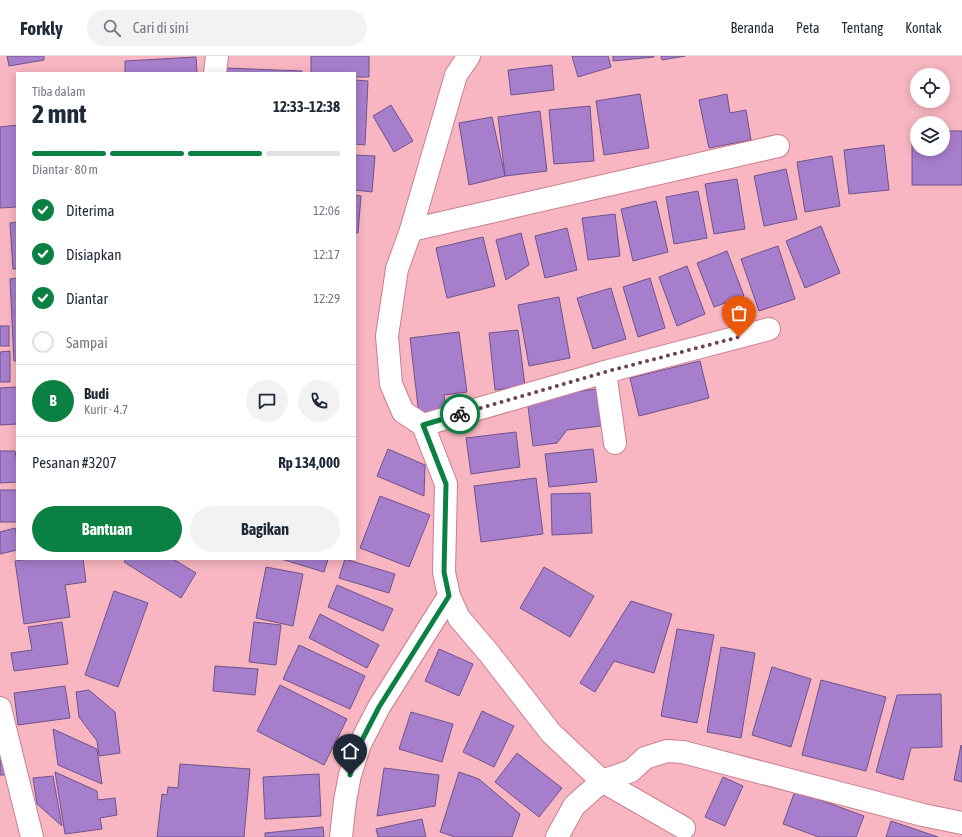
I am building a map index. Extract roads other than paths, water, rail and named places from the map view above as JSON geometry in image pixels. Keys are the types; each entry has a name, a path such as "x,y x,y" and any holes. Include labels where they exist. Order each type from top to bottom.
{"street":[{"path":"215,72 217,56"},
{"path":"469,56 456,75 398,270 387,336 390,384 403,412 423,425 446,484 444,572 449,596 459,618 488,652 551,733 602,781 684,828"},
{"path":"411,230 778,146"},
{"path":"423,425 605,372 769,329"},
{"path":"605,372 615,443"},
{"path":"342,837 345,801 350,775 360,744 379,707 449,596"},
{"path":"0,708 32,837"},
{"path":"557,837 574,806 602,781 631,771 645,758 667,752 683,752 923,815 962,823"}]}
